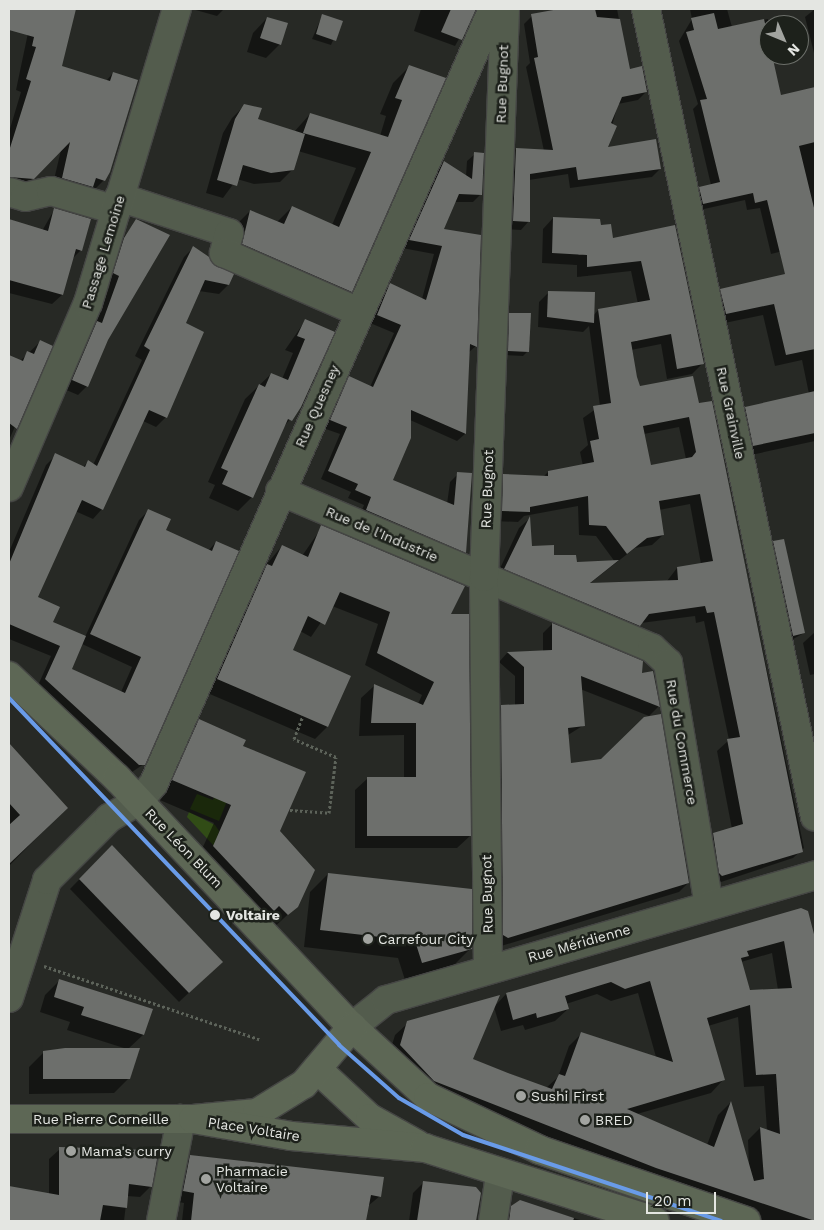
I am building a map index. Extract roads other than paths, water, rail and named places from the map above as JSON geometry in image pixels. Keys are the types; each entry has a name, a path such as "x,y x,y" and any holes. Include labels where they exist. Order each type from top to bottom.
{"street":[{"name":"Passage Lemoine","path":"9,487 88,304 176,9"},
{"name":"Rue Quesney","path":"139,801 154,783 280,491 493,9"},
{"name":"Rue Bugnot","path":"488,969 484,577 505,9"},
{"name":"Rue Grainville","path":"646,9 815,817"},
{"path":"9,192 25,197 50,191 118,203 229,233 224,253 359,312"},
{"name":"Rue de l'Industrie","path":"280,491 484,577"},
{"name":"Rue du Commerce","path":"484,577 652,648 668,663 709,905"},
{"name":"Rue Léon Blum","path":"9,676 139,801 352,1028"},
{"path":"9,998 16,951 47,880 109,818 139,801"},
{"name":"Rue Méridienne","path":"352,1028 386,1000 815,875"},
{"path":"352,1028 428,1097 507,1136 746,1221"},
{"name":"Place Voltaire","path":"187,1119 257,1113 281,1102 318,1069 352,1028"},
{"name":"Place Voltaire","path":"318,1069 370,1118 425,1148 500,1175 654,1221"},
{"name":"Rue Pierre Corneille","path":"9,1119 187,1119"},
{"path":"162,1221 187,1119"},
{"name":"Place Voltaire","path":"187,1119 292,1136 425,1148"},
{"path":"493,1221 500,1175"}],"place":[{"name":"Voltaire","path":"215,915"},
{"name":"Carrefour City","path":"368,939"},
{"name":"Sushi First","path":"521,1096"},
{"name":"BRED","path":"585,1120"},
{"name":"Mama's curry","path":"71,1151"},
{"name":"Pharmacie Voltaire","path":"206,1179"}]}
